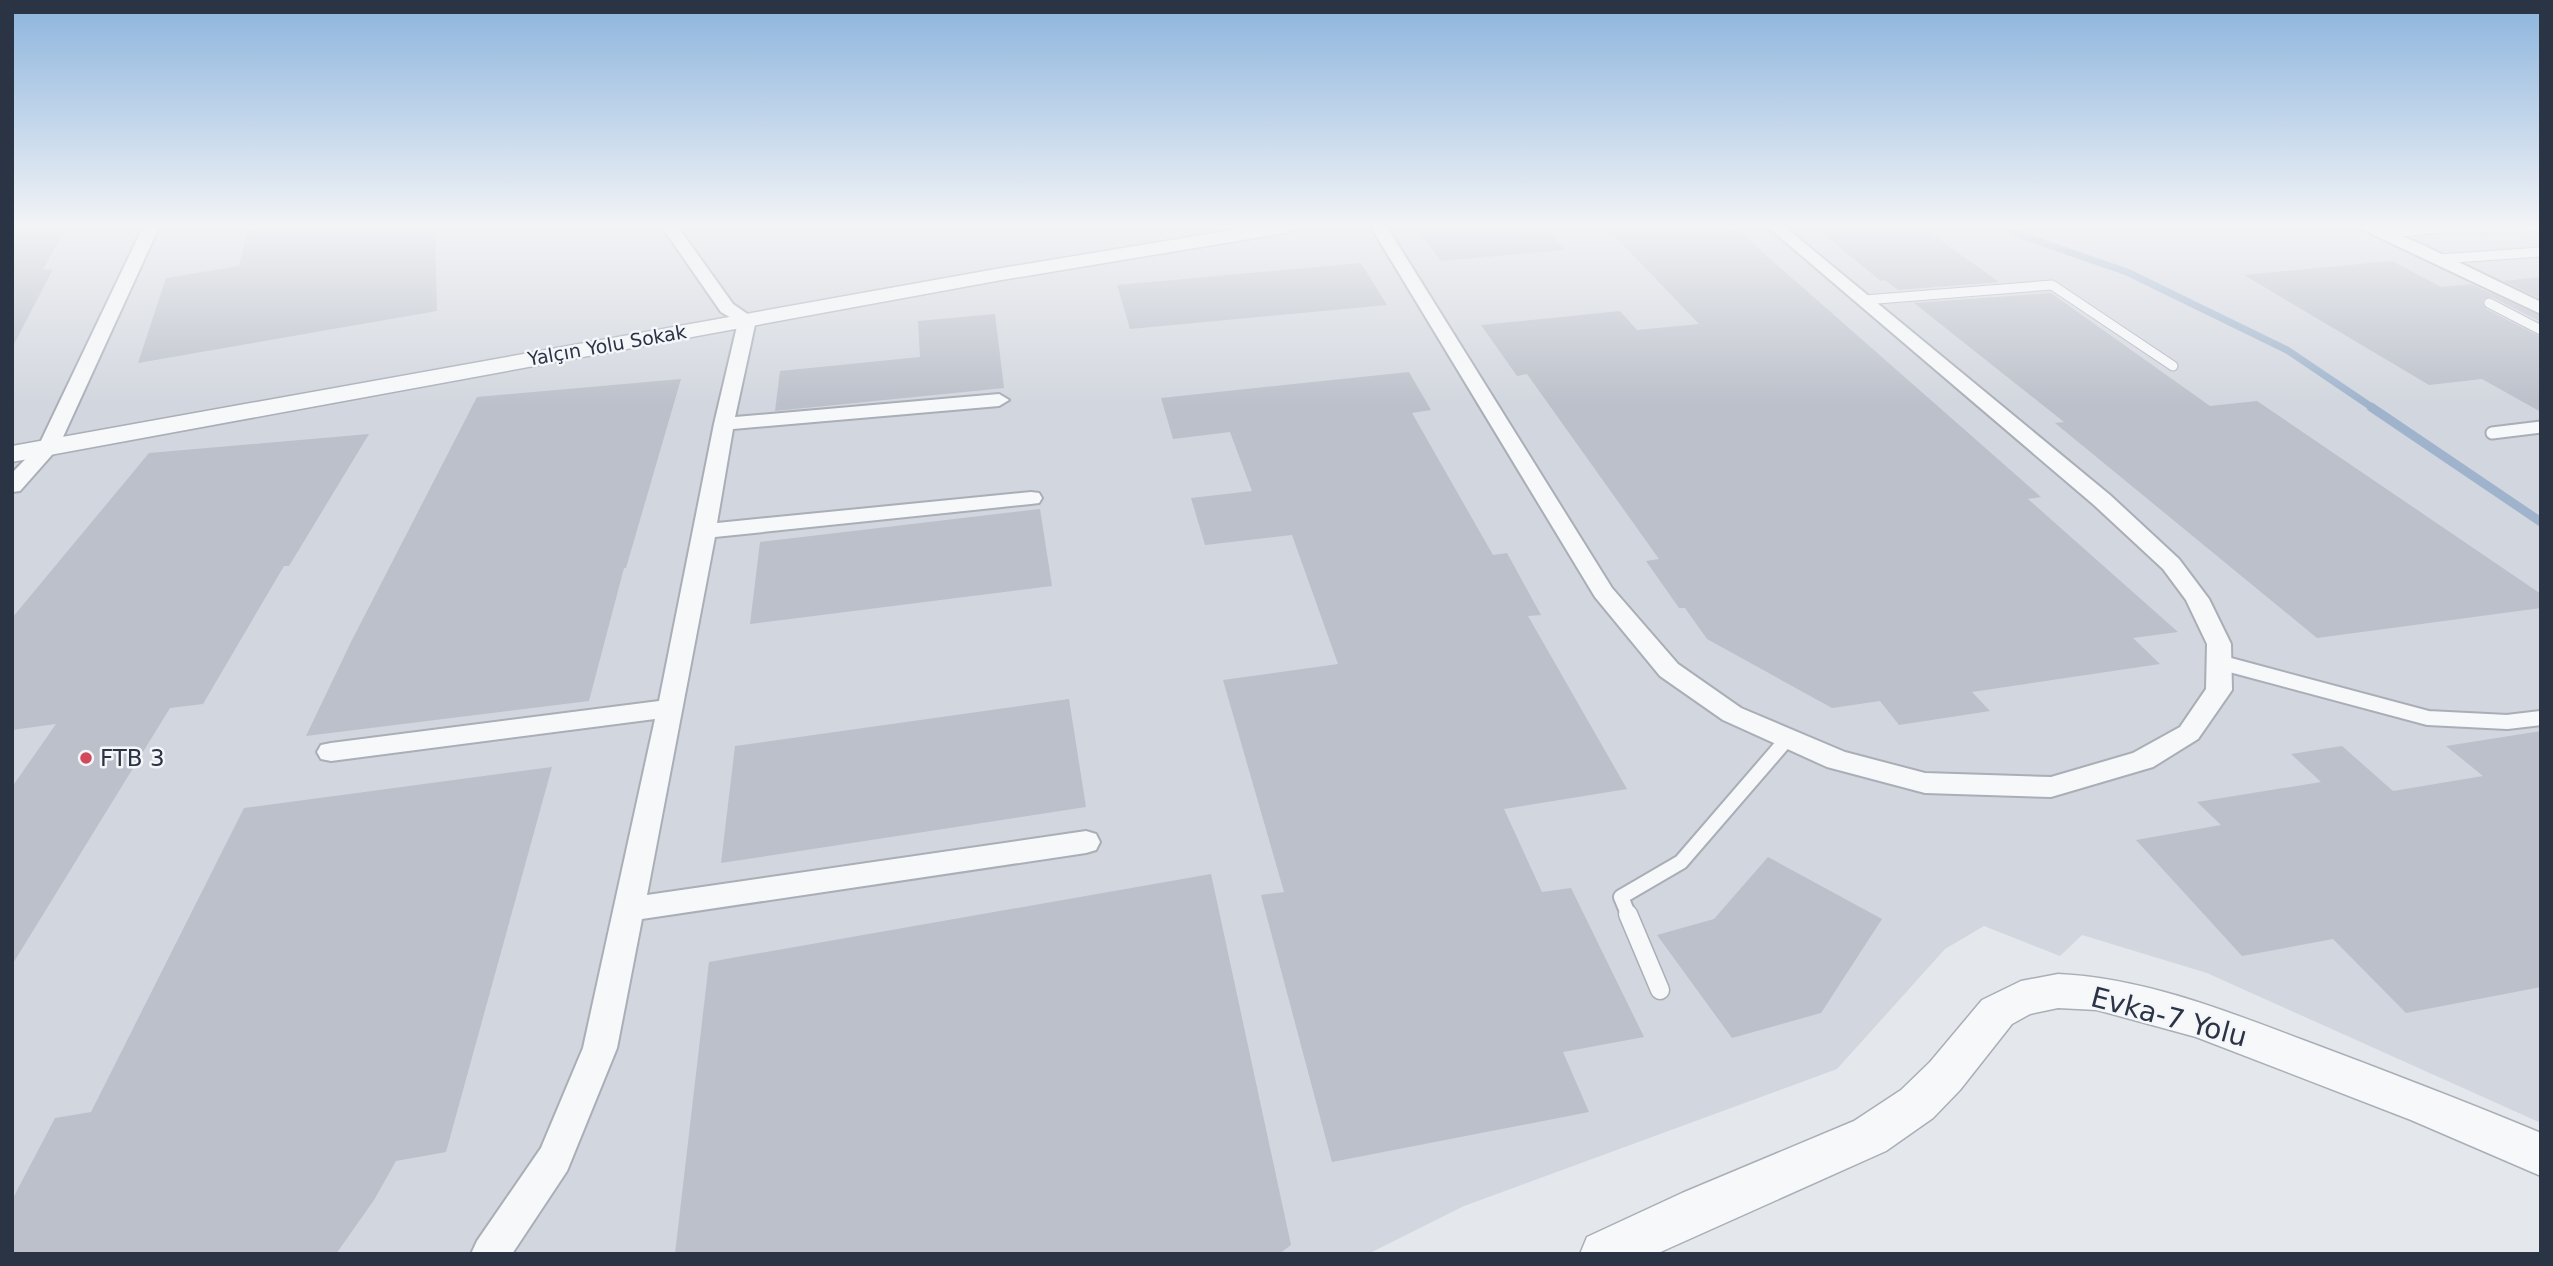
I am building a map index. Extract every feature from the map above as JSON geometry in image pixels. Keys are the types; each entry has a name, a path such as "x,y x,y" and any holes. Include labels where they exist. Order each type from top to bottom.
{"street":[{"path":"12,486 48,448 124,286"},
{"path":"490,1254 554,1159 600,1048 671,708 724,424 737,314 715,286"},
{"name":"Yalçın Yolu Sokak","path":"12,454 885,286"},
{"name":"Yalçın Yolu Sokak","path":"12,434 913,286"},
{"path":"1415,286 1603,592 1669,670 1732,713 1837,760 1925,783 2051,787 2143,760 2189,733 2219,690 2219,644 2197,599 2171,564 2102,500 1849,286"},
{"path":"2494,286 2541,309"},
{"path":"724,424 999,400"},
{"path":"704,531 1031,498"},
{"path":"331,752 671,708"},
{"path":"629,909 1087,842"},
{"name":"Evka-7 Yolu","path":"1604,1254 1699,1209 1870,1136 1917,1104 1945,1076 1997,1012 2021,998 2058,991 2097,993 2201,1020 2427,1106 2541,1155"}],"lane":[{"path":"1866,300 2039,286"},
{"path":"2054,286 2173,366"},
{"path":"2489,303 2541,330"},
{"path":"2492,433 2541,427"},
{"path":"2220,662 2428,718 2507,722 2541,718"},
{"path":"1660,990 1621,897 1681,862 1788,738"}],"shaded area":[{"path":"12,286 2541,286 2541,1123 2207,973 2082,935 2060,956 1984,926 1945,949 1837,1069 1464,1206 1368,1254 12,1254"}],"building":[{"path":"12,286 44,286 12,348"},
{"path":"163,286 436,286 437,311 138,363"},
{"path":"1117,286 1375,286 1387,305 1130,329"},
{"path":"1663,286 1801,286 2041,497 2028,499 2178,632 2133,638 2160,664 1972,692 1990,711 1899,725 1880,701 1832,708 1707,639 1685,608 1679,608 1646,561 1659,559 1527,374 1517,376 1481,325 1620,311 1637,330 1699,324"},
{"path":"1893,286 1947,286 1898,290"},
{"path":"2263,286 2476,286 2541,316 2541,322 2492,297 2483,300 2486,309 2541,337 2541,412 2482,379 2429,385"},
{"path":"2514,286 2541,286 2541,299"},
{"path":"2051,293 2210,406 2257,401 2541,594 2541,608 2317,638 2055,423 2064,422 1914,303"},
{"path":"995,314 1004,388 775,411 780,371 920,357 918,321"},
{"path":"1409,372 1431,410 1412,413 1493,555 1507,553 1541,615 1528,616 1627,789 1504,809 1542,892 1571,888 1644,1037 1563,1052 1589,1112 1332,1162 1261,895 1284,892 1223,680 1338,664 1292,535 1205,545 1191,498 1252,491 1230,432 1173,439 1161,398"},
{"path":"681,379 624,568 589,701 306,736 351,642 477,397"},
{"path":"369,434 289,566 284,566 203,704 170,708 12,965 12,787 56,724 12,730 12,618 149,453"},
{"path":"1040,509 1052,586 750,624 760,542"},
{"path":"1069,699 1086,807 721,863 735,746"},
{"path":"2541,731 2541,987 2406,1013 2333,939 2242,956 2136,840 2221,825 2197,802 2321,782 2291,754 2342,746 2393,791 2483,776 2446,746"},
{"path":"552,767 446,1152 396,1161 374,1200 336,1254 12,1254 12,1200 55,1118 91,1112 244,808"},
{"path":"1768,857 1882,919 1821,1013 1732,1038 1657,935 1714,919"},
{"path":"1211,874 1291,1245 1279,1254 675,1254 709,962"}],"waterway":[{"path":"2156,286 2287,350 2373,408"},
{"path":"2371,407 2541,522"}],"place":[{"name":"FTB 3","path":"86,758"}]}
